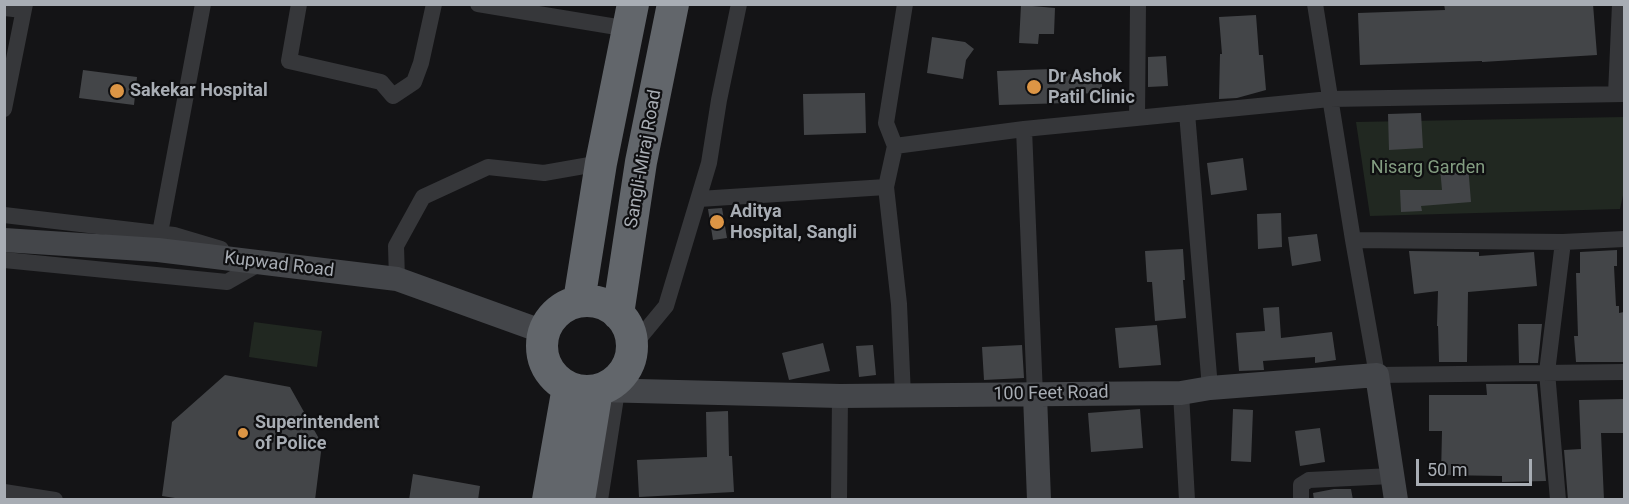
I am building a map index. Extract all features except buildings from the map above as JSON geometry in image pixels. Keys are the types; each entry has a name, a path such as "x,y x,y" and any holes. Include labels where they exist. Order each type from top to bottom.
{"highway":[{"name":"Sangli-Miraj Road","path":"618,314 641,162 673,4"},
{"path":"579,301 601,163 631,17"},
{"path":"579,301 600,302 613,309 624,319 630,332 632,347 629,362 622,374 611,384 594,389 556,378 547,366 542,352 543,337 548,322 558,311 579,301"},
{"path":"549,500 594,389"},
{"path":"579,500 594,389"}],"main road":[{"name":"Kupwad Road","path":"4,240 159,241 262,262 398,279 544,332"},
{"name":"100 Feet Road","path":"594,389 840,396 1181,393 1210,388 1377,375"},
{"path":"1377,375 1396,500"},
{"path":"1035,395 1039,500"}],"street":[{"path":"4,215 159,241 202,4"},
{"path":"298,4 289,60 381,82 393,96 414,82 421,63 434,4"},
{"path":"478,4 631,17"},
{"path":"632,347 666,306 709,163 719,100 739,4"},
{"path":"903,396 899,304 886,187 896,146 886,123 905,4"},
{"path":"1137,118 1138,4"},
{"path":"1315,4 1377,375 1624,372"},
{"path":"896,146 1024,129 1330,99 1620,94 1620,4"},
{"path":"4,8 24,7 4,110"},
{"path":"1187,113 1210,388"},
{"path":"1024,129 1035,395"},
{"path":"398,279 396,246 423,197 488,167 544,173 601,163"},
{"path":"699,199 886,187"},
{"path":"1353,240 1563,243 1624,239"},
{"path":"1558,500 1547,372 1563,243"},
{"path":"4,260 227,282 262,262"},
{"path":"594,389 600,500"},
{"path":"1181,393 1187,500"},
{"path":"839,500 840,396"},
{"path":"1301,500 1301,485 1309,480 1392,476"},
{"path":"4,492 55,500"}],"green space":[{"name":"Nisarg Garden","path":"1624,117 1624,191 1620,209 1370,216 1356,122"},
{"path":"254,322 322,331 317,367 249,357"}],"place":[{"name":"Dr Ashok Patil Clinic","path":"1034,87"},
{"name":"Sakekar Hospital","path":"117,91"},
{"name":"Aditya Hospital, Sangli","path":"717,222"},
{"name":"Superintendent of Police","path":"243,433"}]}
